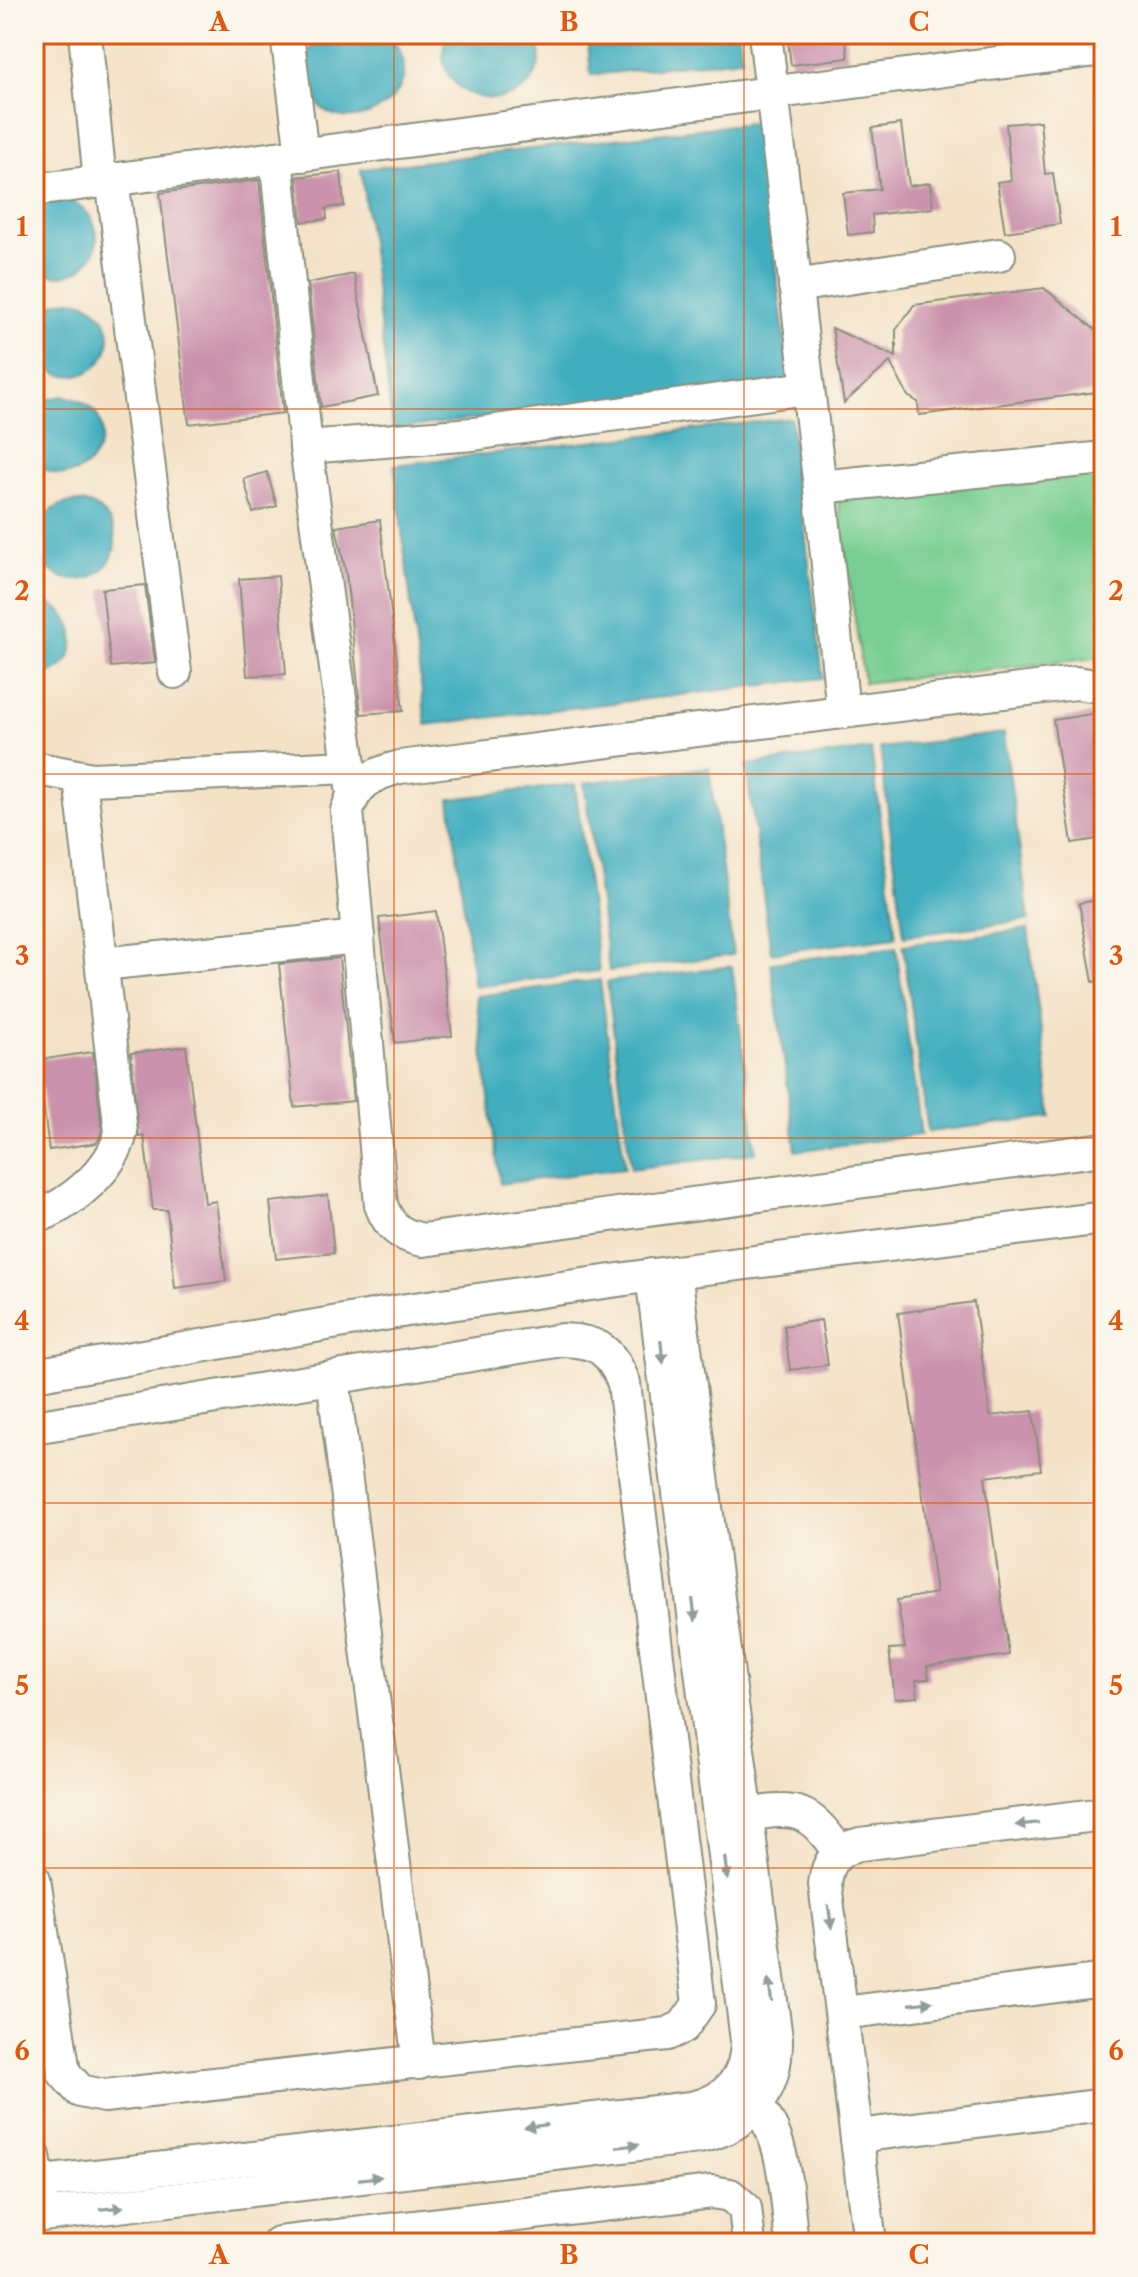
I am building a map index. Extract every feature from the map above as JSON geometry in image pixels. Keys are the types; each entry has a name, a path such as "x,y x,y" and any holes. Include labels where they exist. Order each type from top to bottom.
{"street":[{"path":"85,34 175,672"},
{"path":"287,34 289,156 306,447 351,780 347,811 381,1205 396,1230 423,1240 1104,1149"},
{"path":"765,34 820,487 843,712"},
{"path":"34,190 1104,49"},
{"path":"795,286 999,255"},
{"path":"306,447 473,434 807,388"},
{"path":"820,487 1104,458"},
{"path":"34,768 80,779 365,780 400,767 1076,683 1104,687"},
{"path":"34,1218 69,1198 104,1167 118,1145 120,1119 80,779"},
{"path":"102,964 358,937"},
{"path":"34,1375 407,1310 664,1273 1104,1218"},
{"path":"664,1273 747,1815 776,2038 774,2072 746,2095 691,2108 35,2174 38,2216 699,2137 722,2132 742,2121 746,2095 747,2041 664,1273"},
{"path":"34,1427 562,1340 586,1341 612,1356 624,1383 699,2004 683,2027 667,2034 104,2096 80,2091 64,2073 34,1880"},
{"path":"170,1351 179,1404"},
{"path":"333,1378 419,2063"},
{"path":"747,1815 778,1810 803,1813 823,1830 839,1852"},
{"path":"870,2243 825,1884 831,1861 839,1852 860,1844 1104,1814"},
{"path":"843,2013 1104,1980"},
{"path":"746,2095 776,2138 792,2243"},
{"path":"858,2136 1104,2105"},
{"path":"279,2243 712,2192 730,2195 745,2208 749,2243"}],"green space":[{"path":"1104,470 1104,657 864,683 838,500"}],"water":[{"path":"320,34 387,34 402,58 403,79 393,98 375,111 355,117 334,115 318,103 309,80 308,61 312,45"},
{"path":"447,34 538,34 539,64 528,85 511,96 490,98 469,93 452,80 444,60"},
{"path":"587,34 739,34 742,59 591,75"},
{"path":"757,122 790,382 393,429 361,169"},
{"path":"71,200 87,213 95,228 96,244 91,258 81,268 67,275 51,275 34,267 34,207 45,201"},
{"path":"64,300 78,300 92,306 103,317 109,338 106,353 98,365 78,376 64,376 50,370 39,359 33,345 33,331 39,317 50,306"},
{"path":"62,396 86,404 99,418 102,435 97,452 86,466 70,474 53,472 34,459 34,410 50,399"},
{"path":"791,418 823,678 426,725 394,465"},
{"path":"76,502 91,505 103,514 112,526 115,541 112,556 103,568 91,577 76,580 61,577 49,568 40,556 37,541 40,526 49,514 61,505"},
{"path":"34,599 64,614 73,640 71,653 63,665 51,673 34,676"},
{"path":"1004,733 1029,920 904,936 880,748"},
{"path":"871,749 896,937 771,953 746,765"},
{"path":"709,767 733,955 609,971 584,783"},
{"path":"575,784 599,971 474,987 450,799"},
{"path":"1028,929 1052,1117 928,1132 903,945"},
{"path":"896,947 921,1135 796,1151 771,963"},
{"path":"732,966 756,1153 631,1169 607,982"},
{"path":"600,980 625,1168 500,1184 476,996"}],"building":[{"path":"787,34 845,34 848,58 791,65"},
{"path":"1040,121 1045,174 1053,173 1060,224 1005,232 997,182 1011,180 1006,124"},
{"path":"901,124 909,186 930,183 933,208 872,215 873,232 848,235 843,193 880,189 872,128"},
{"path":"341,172 344,206 326,208 327,219 302,222 297,177"},
{"path":"259,180 283,413 189,424 160,193"},
{"path":"354,274 378,396 321,407 308,283"},
{"path":"1044,288 1104,337 1104,391 919,415 918,402 908,396 890,362 844,403 832,328 896,357 896,330 914,305"},
{"path":"267,472 277,506 253,513 244,479"},
{"path":"380,520 403,711 361,714 346,573 336,527"},
{"path":"278,576 286,674 247,676 239,579"},
{"path":"145,585 155,663 111,667 102,589"},
{"path":"1104,712 1104,838 1072,843 1053,720"},
{"path":"1104,899 1104,981 1093,982 1079,903"},
{"path":"436,911 452,1036 395,1043 379,918"},
{"path":"339,958 353,1101 294,1107 279,964"},
{"path":"186,1046 205,1203 216,1201 226,1281 175,1288 167,1210 153,1210 144,1136 139,1137 131,1053"},
{"path":"93,1052 102,1130 99,1139 96,1143 49,1150 38,1060"},
{"path":"328,1195 334,1253 276,1259 270,1202"},
{"path":"974,1302 990,1416 1033,1411 1041,1470 985,1477 1009,1655 927,1666 929,1679 916,1680 918,1697 895,1699 889,1649 905,1648 897,1600 936,1593 898,1313"},
{"path":"821,1320 828,1365 790,1370 784,1326"}]}
